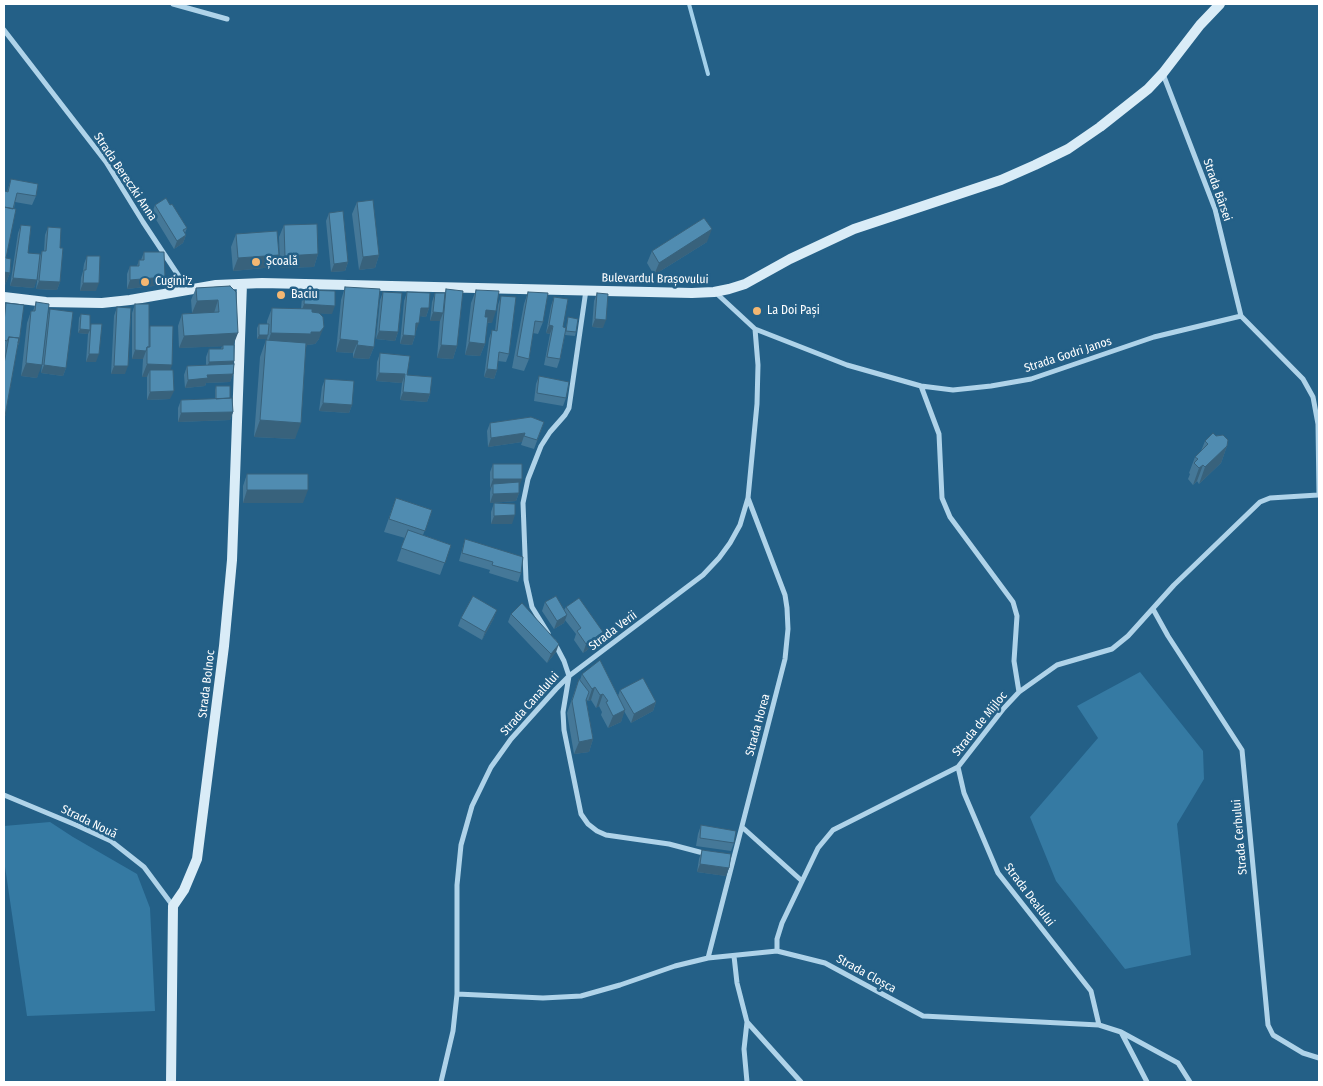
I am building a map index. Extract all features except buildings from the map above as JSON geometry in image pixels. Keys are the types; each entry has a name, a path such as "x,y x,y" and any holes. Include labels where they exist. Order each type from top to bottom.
{"main road":[{"name":"Bulevardul Brașovului","path":"4,297 46,302 102,303 216,285 242,284 714,292 745,284 854,229 969,191 1035,165 1068,149 1100,127 1148,89 1163,73 1200,25 1220,4"},
{"name":"Strada Bolnoc","path":"173,906 184,890 197,859 224,646 236,496 242,284"},
{"path":"171,1082 173,906"}],"street":[{"path":"173,4 227,19"},
{"name":"Strada Bereczki Anna","path":"4,30 106,162 188,290"},
{"name":"Strada Bârsei","path":"1163,73 1215,209 1241,316"},
{"name":"Strada Canalului","path":"441,1082 453,1031 458,994 457,885 461,845 472,806 490,767 511,739 569,676 564,661 538,618 529,596 524,565 523,503 528,479 541,446 569,408 586,290"},
{"name":"Strada Godri Janos","path":"714,292 755,329 847,365 920,386 953,390 1031,379 1154,337 1241,316"},
{"path":"1019,692 1057,665 1112,649 1128,636 1174,585 1260,502 1270,498 1319,495 1318,424 1313,397 1303,379 1241,316"},
{"name":"Strada Verii","path":"569,676 703,575 719,558 740,525 748,498 757,404 758,365 755,329"},
{"name":"Strada de Mijloc","path":"777,951 777,939 782,923 818,848 834,830 958,767 1004,708 1019,692 1014,661 1017,616 1013,602 950,517 942,498 939,434 920,386"},
{"name":"Strada Horea","path":"708,958 785,659 788,629 784,595 748,498"},
{"name":"Strada Cerbului","path":"1153,609 1168,636 1242,750 1268,1025 1273,1035 1302,1053 1319,1058"},
{"path":"569,676 563,712 564,730 581,814 588,824 606,835 670,844 711,855"},
{"name":"Strada Dealului","path":"958,767 964,793 998,873 1091,991 1099,1025"},
{"name":"Strada Nouă","path":"4,796 76,824 110,841 144,867 173,906"},
{"path":"742,827 802,881"},
{"path":"726,859 733,860"},
{"name":"Strada Cloșca","path":"458,994 543,998 581,996 620,986 675,966 708,958 777,951 825,963 923,1016 1099,1025 1121,1032 1178,1063 1190,1082"},
{"path":"734,956 737,983 747,1022 744,1049 747,1082"},
{"path":"747,1022 801,1082"},
{"path":"1121,1032 1146,1082"}],"shaded area":[{"path":"1140,672 1203,751 1204,779 1177,824 1191,955 1125,969 1056,881 1030,817 1098,738 1077,706"},
{"path":"50,822 137,874 150,908 155,1011 27,1016 4,860 4,826"}],"waterway":[{"path":"689,4 708,74"}],"place":[{"name":"Școală","path":"256,262"},
{"name":"Cugini'z","path":"145,282"},
{"name":"Baciu","path":"281,295"},
{"name":"La Doi Pași","path":"757,311"}]}
